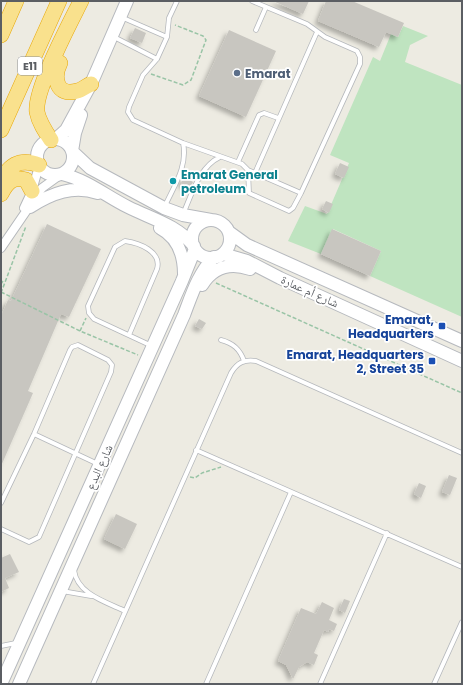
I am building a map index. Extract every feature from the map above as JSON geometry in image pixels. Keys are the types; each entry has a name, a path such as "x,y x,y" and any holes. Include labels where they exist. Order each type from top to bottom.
{"highway":[{"path":"1,35 16,1"},
{"name":"E11","path":"1,130 59,1"},
{"path":"54,139 39,119 38,99 67,28 81,1"},
{"path":"67,28 68,43 56,72 57,83 65,91 70,92 81,90 91,84"},
{"path":"1,182 8,169 13,165 25,161 39,166"},
{"path":"1,194 8,182 19,178 26,180 32,191"}],"street":[{"path":"18,222 32,191 39,166 37,155 39,150 46,142 54,139 66,130 91,84 127,1"},
{"path":"1,248 45,184 70,168 73,163 72,151 77,124 91,84"},
{"path":"39,166 48,174 61,174 85,182 129,208 178,231 204,256 219,255 230,242 229,232 224,225 211,220 183,215 164,208 90,168 72,151 66,142 54,139"},
{"path":"30,207 54,194 72,190 87,190 109,197"},
{"path":"129,208 162,229 174,239 183,260 182,281"},
{"path":"194,247 192,236 197,226 211,220"},
{"name":"شارع أم عمارة","path":"229,232 247,245 462,341"},
{"name":"شارع البدع","path":"1,684 182,281 194,247"},
{"name":"شارع البدع","path":"19,684 200,276 219,255"},
{"name":"شارع أم عمارة","path":"219,255 247,261 280,278 462,361"},
{"path":"184,315 206,278 220,268 236,266 280,278"},
{"path":"61,591 56,586 55,581 68,551 68,537"}],"lane":[{"path":"177,1 168,22 167,37 157,59 146,72 129,107 130,116 133,120 183,143 238,162 248,170 300,193"},
{"path":"248,170 249,193 286,211 293,208 360,60 357,51 317,32 307,24 252,1"},
{"path":"256,30 266,7"},
{"path":"120,17 167,37"},
{"path":"255,173 317,32"},
{"path":"112,36 157,59"},
{"path":"238,162 259,115 264,113 278,118"},
{"path":"164,208 183,165 185,154 183,143"},
{"path":"183,215 202,173 209,164 220,157"},
{"path":"129,335 157,269 158,260 153,252 129,242 118,244 88,306 89,313 94,319 152,346"},
{"path":"221,340 234,345 241,352 244,361"},
{"path":"1,503 34,434 72,347 78,345 108,360 112,369 39,537 29,542 1,529"},
{"path":"93,684 196,450 235,366 244,361 256,361 462,453"},
{"path":"34,434 100,465"},
{"path":"196,450 462,567"},
{"path":"206,684 291,492"},
{"path":"320,684 387,533"},
{"path":"73,564 78,583 95,597 125,611"},
{"path":"61,591 95,597"},
{"path":"434,684 462,622"},
{"path":"1,646 10,645 20,641"}],"path":[{"path":"146,72 183,85 191,80 206,40 203,36 168,22"},
{"path":"206,278 462,393"},
{"path":"1,292 80,331 147,359"},
{"path":"80,331 89,313"},
{"path":"185,475 195,478 202,473 220,468 224,462"}],"green space":[{"path":"403,26 428,36 410,45 405,62 462,85 462,317 370,276 381,251 333,229 321,254 288,241 305,206 327,214 349,163 330,155 373,57 380,61 391,34 398,37"}],"building":[{"path":"273,1 309,1 303,14"},
{"path":"326,1 352,1 404,23 398,37 386,32 379,47 318,21"},
{"path":"135,28 146,33 142,43 130,38"},
{"name":"Emarat","path":"229,30 276,51 246,117 199,96"},
{"path":"340,163 349,167 344,178 335,174"},
{"path":"184,177 193,182 190,188 181,183"},
{"path":"326,201 333,204 329,213 322,209"},
{"path":"47,224 101,249 69,317 61,314 28,391 33,393 1,466 1,316 8,300 11,301"},
{"path":"332,229 381,251 370,276 321,254"},
{"path":"199,319 206,323 202,329 195,326"},
{"path":"449,475 457,478 450,495 442,492"},
{"path":"419,483 426,486 421,498 414,494"},
{"path":"116,514 137,524 125,549 104,539"},
{"path":"10,554 19,572 5,578 9,588 1,592 1,558"},
{"path":"344,599 350,601 345,613 339,610"},
{"path":"322,602 334,608 329,620 337,624 334,631 329,629 328,632 324,630 314,653 318,655 314,665 307,662 299,667 293,679 286,665 278,661 301,608 316,614"}],"place":[{"name":"Emarat","path":"237,73"},
{"name":"Emarat General petroleum","path":"173,181"},
{"name":"Emarat, Headquarters","path":"442,326"},
{"name":"Emarat, Headquarters 2, Street 35","path":"432,361"}]}
